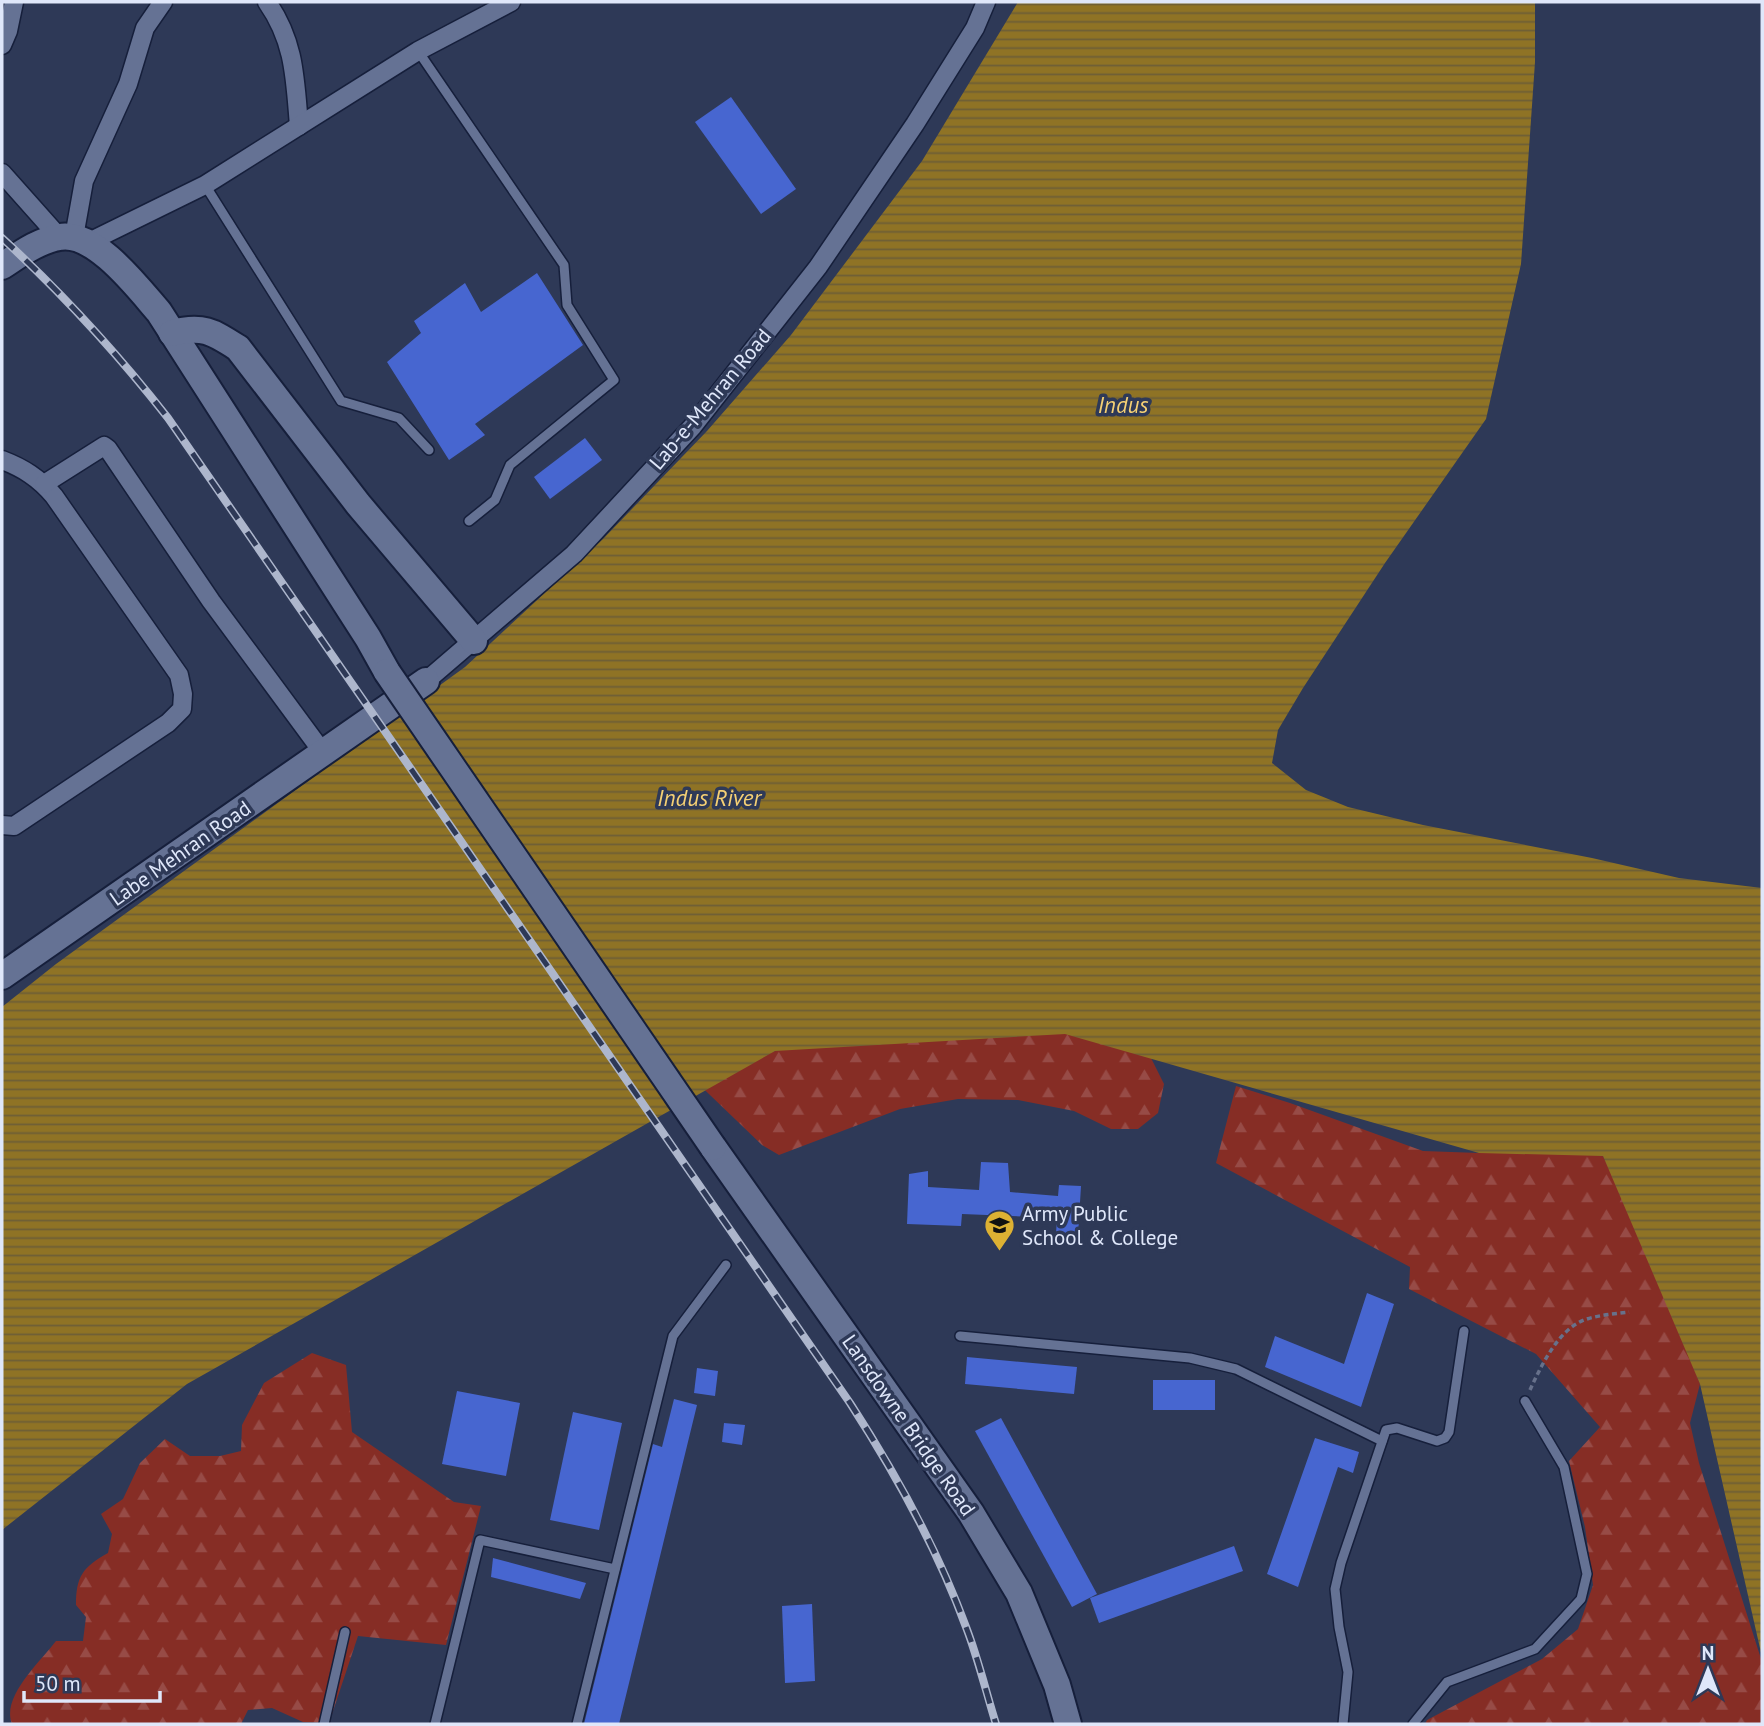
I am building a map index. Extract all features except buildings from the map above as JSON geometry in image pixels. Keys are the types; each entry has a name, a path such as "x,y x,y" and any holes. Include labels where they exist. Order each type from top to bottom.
{"main road":[{"path":"2,265 42,243 74,239"},
{"name":"Lansdowne Bridge Road","path":"74,239 133,282 159,312 353,614 387,672 713,1147 971,1513 1019,1593 1057,1685 1068,1724"},
{"path":"173,333 192,328 212,332 238,348 358,504 474,641"},
{"name":"Lab-e-Mehran Road","path":"359,730 426,681"},
{"name":"Labe Mehran Road","path":"2,975 359,730"}],"street":[{"path":"2,45 14,2"},
{"path":"74,239 84,181 128,84 145,28 163,2"},
{"path":"267,2 282,23 293,64 299,126"},
{"path":"74,239 205,186 418,51 511,2"},
{"name":"Lab-e-Mehran Road","path":"426,681 574,554 693,426 818,267 922,113 975,28 986,2"},
{"path":"2,173 74,239"},
{"path":"44,484 104,446 108,449 211,600 324,754"},
{"path":"2,460 20,467 44,484 179,675 183,694 182,709 168,723 14,826 2,825"}],"lane":[{"path":"418,51 564,265 567,304 614,380 510,465 495,500 469,521"},
{"path":"205,186 341,401 399,418 429,450"},
{"path":"576,1724 673,1336 726,1265"},
{"path":"1343,1724 1348,1672 1335,1589 1341,1563 1386,1430 1397,1427 1437,1441 1449,1432 1464,1331"},
{"path":"960,1336 1190,1357 1236,1369 1382,1441"},
{"path":"1413,1724 1447,1682 1535,1649 1581,1599 1587,1574 1564,1467 1525,1401"},
{"path":"435,1724 480,1541 615,1569"},
{"path":"324,1724 345,1632"}],"path":[{"path":"1525,1401 1543,1362 1557,1342 1582,1321 1629,1312"}],"green space":[{"path":"947,1013 1143,1042 1164,1084 1158,1113 1138,1129 1111,1129 1074,1111 1018,1100 958,1099 900,1109 779,1155 762,1145 685,1071"},
{"path":"1236,1086 1423,1151 1479,1153 1532,1145 1603,1156 1648,1247 1700,1384 1690,1423 1699,1463 1762,1662 1762,1724 1425,1724 1427,1720 1542,1659 1578,1629 1593,1585 1585,1527 1569,1461 1600,1427 1536,1354 1409,1289 1410,1267 1216,1163"},
{"path":"312,1353 346,1365 352,1432 454,1502 481,1506 446,1645 358,1636 329,1723 303,1722 272,1708 248,1710 241,1724 12,1724 12,1703 32,1669 56,1641 83,1641 86,1617 76,1605 77,1587 87,1568 108,1553 112,1534 101,1514 123,1499 140,1463 165,1439 190,1456 220,1456 241,1451 242,1425 264,1383"}],"water":[{"path":"1018,2 1535,2 1535,62 1521,264 1486,419 1385,563 1303,688 1278,730 1272,763 1306,790 1348,807 1679,878 1762,888 1762,1657 1700,1384 1603,1156 1479,1153 1065,1034 775,1051 187,1384 2,1530 2,1007 56,964 465,667 603,539 707,431 791,335 922,161"}],"railway":[{"path":"2,238 89,325 168,418 850,1403 929,1540 970,1639 996,1724"}],"place":[{"name":"Army Public School & College","path":"999,1252"}],"water label":[{"name":"Indus","path":"1123,404"},
{"name":"Indus River","path":"709,797"}]}
